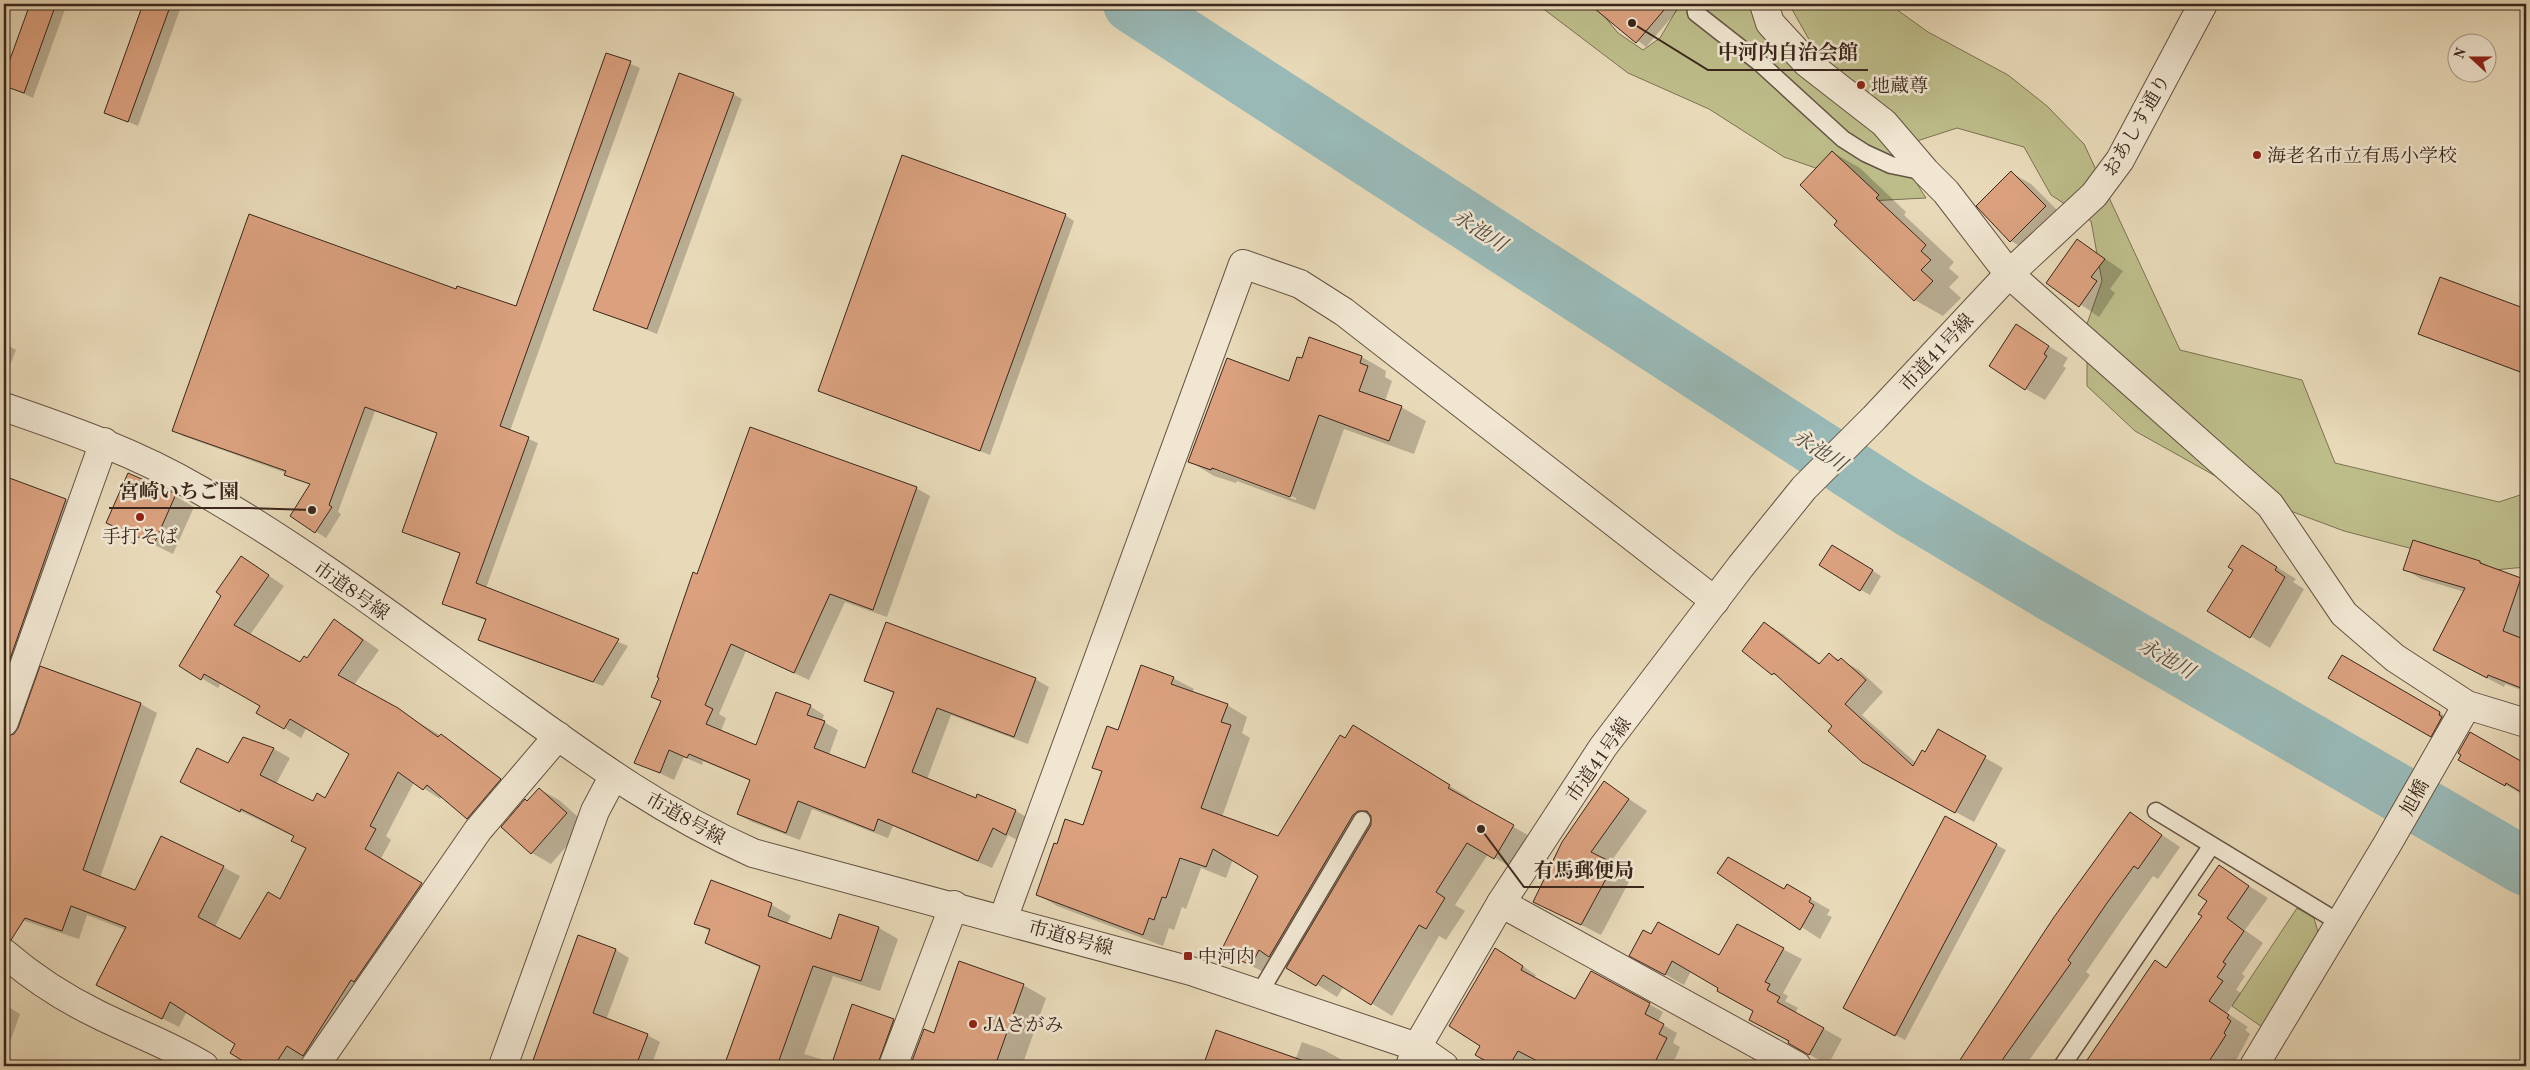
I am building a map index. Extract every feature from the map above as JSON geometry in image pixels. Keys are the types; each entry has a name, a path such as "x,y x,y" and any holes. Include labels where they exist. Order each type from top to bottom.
{"street":[{"path":"1764,4 1770,23 1807,63 1884,123 1926,172 1946,192 2008,274 2270,505 2344,614 2395,658 2467,705 2526,723"},
{"name":"おあしす通り","path":"2008,274 2094,195 2120,160 2203,4"},
{"path":"1003,919 1243,264 1300,284 1344,312 1715,600"},
{"name":"市道41号線","path":"1414,1057 1501,904 1603,746 1804,488 2008,274"},
{"name":"市道8号線","path":"4,407 104,442 162,469 228,506 337,578 613,777 703,830 753,853 954,905 1191,971 1259,994 1414,1057 1444,1066"},
{"path":"4,722 104,442"},
{"name":"旭橋","path":"2254,1066 2395,831 2467,705"},
{"path":"316,1066 478,830 558,736"},
{"path":"503,1066 596,811 613,777"},
{"path":"1501,904 1797,1066"},
{"path":"893,1066 954,905"},
{"path":"4,953 32,976 97,1014 157,1040 204,1066"}],"lane":[{"path":"1695,4 1696,13 1761,64 1843,139 1891,166 1926,172"},
{"path":"2156,811 2340,923"},
{"path":"1259,994 1362,820"},
{"path":"2062,1066 2212,845"}],"green space":[{"path":"1537,4 1608,4 1600,11 1618,33 1643,50 1660,38 1680,4 1761,4 1858,104 1905,165 1926,198 1868,201 1827,172 1784,157 1709,109 1628,73"},
{"path":"1789,4 1889,4 1928,32 2008,75 2047,106 2084,144 2180,350 2302,380 2335,463 2499,502 2526,493 2526,567 2494,570 2344,531 2253,497 2135,431 2087,386 2087,324 2102,281 2091,221 2051,195 2024,147 1957,128 1917,141 1878,100 1820,59"},
{"path":"2297,908 2314,918 2318,932 2262,1027 2232,1006"}],"building":[{"path":"30,4 56,4 24,93 4,86 4,76"},
{"path":"143,4 171,4 128,122 104,113"},
{"path":"1589,4 1669,4 1636,43"},
{"path":"606,53 631,61 500,426 529,437 476,583 619,639 593,682 478,640 486,619 442,604 460,553 402,532 437,433 365,407 329,505 332,507 315,533 290,516 310,484 284,475 286,471 172,431 249,214 456,289 457,286 516,306"},
{"path":"679,73 734,93 647,329 593,310"},
{"path":"1832,151 1879,195 1876,198 1926,245 1921,251 1931,260 1921,270 1933,281 1914,301 1834,225 1837,221 1800,185"},
{"path":"902,155 1066,214 980,451 818,391"},
{"path":"2011,171 2046,206 2010,242 1976,206"},
{"path":"2077,239 2105,259 2091,277 2097,281 2079,307 2046,283"},
{"path":"2440,277 2526,309 2526,374 2418,334"},
{"path":"2016,324 2049,346 2044,354 2047,356 2025,390 1989,366"},
{"path":"1309,337 1362,356 1360,363 1368,366 1359,391 1402,406 1389,441 1319,415 1290,497 1212,468 1211,470 1188,462 1227,358 1289,381 1297,357 1302,358"},
{"path":"750,427 917,487 873,610 830,594 794,673 731,644 705,705 713,709 706,724 756,745 776,692 811,705 807,715 825,721 814,748 865,768 894,692 864,681 886,622 1036,678 1014,737 937,708 912,772 976,798 977,794 1016,810 1006,835 993,828 978,861 878,819 874,831 798,801 786,833 737,814 750,780 689,754 687,758 669,750 660,773 634,763 661,701 651,697 659,678 657,677 693,572 697,574"},
{"path":"128,473 176,494 154,544 106,523"},
{"path":"4,476 66,499 4,676"},
{"path":"2413,540 2480,561 2480,563 2521,578 2503,631 2526,640 2526,690 2488,675 2487,678 2433,650 2465,588 2403,570"},
{"path":"1832,545 1873,570 1860,591 1819,565"},
{"path":"2242,545 2277,567 2275,570 2285,577 2250,638 2207,611 2233,570 2228,567"},
{"path":"241,556 269,575 234,625 300,662 304,656 307,658 334,619 363,640 338,675 398,708 438,737 441,734 501,779 467,819 427,785 423,790 398,772 370,826 376,829 365,849 422,883 354,982 351,980 303,1056 287,1046 274,1066 251,1066 230,1053 235,1044 170,1002 162,1019 96,985 126,927 71,906 62,931 25,918 11,940 4,938 4,737 14,734 18,728 40,666 141,703 83,870 135,890 161,836 224,866 198,917 240,939 268,892 280,899 306,848 291,841 294,836 241,809 240,812 180,782 197,748 228,763 243,737 274,748 260,775 313,801 317,793 325,798 349,754 290,719 284,729 256,713 260,706 204,674 201,680 179,666 221,596 216,592"},
{"path":"1764,622 1819,664 1829,653 1838,661 1841,658 1866,680 1845,704 1913,766 1922,750 1925,752 1938,729 1986,756 1955,813 1862,762 1828,731 1832,726 1774,673 1772,675 1742,651"},
{"path":"2342,655 2440,712 2439,715 2442,717 2431,737 2328,678"},
{"path":"1141,665 1174,677 1171,684 1228,704 1221,722 1231,725 1201,808 1278,836 1340,735 1345,738 1353,725 1450,785 1448,788 1514,825 1494,859 1467,843 1436,892 1445,898 1426,929 1419,925 1371,1005 1323,975 1316,986 1286,968 1371,825 1371,816 1367,811 1358,811 1353,815 1269,957 1259,950 1255,958 1252,956 1248,964 1221,951 1258,876 1213,849 1206,867 1180,858 1166,898 1162,897 1154,920 1149,918 1143,935 1036,895 1054,843 1057,844 1065,819 1083,825 1102,771 1092,768 1107,726 1118,730"},
{"path":"2470,732 2526,764 2526,795 2506,783 2505,786 2458,760 2461,755 2458,753"},
{"path":"1604,781 1629,799 1591,852 1611,862 1610,865 1613,866 1581,925 1533,902 1562,842"},
{"path":"539,788 567,813 531,854 501,827 525,799 527,801"},
{"path":"2130,812 2162,835 2138,869 2134,866 2107,903 2068,960 2071,963 1998,1066 1956,1066 2054,917"},
{"path":"1945,816 1997,844 1895,1036 1843,1008"},
{"path":"1728,857 1784,889 1787,884 1811,898 1809,902 1814,905 1800,930 1717,873"},
{"path":"2219,865 2249,886 2227,918 2244,931 2223,962 2226,964 2217,977 2223,981 2209,1001 2229,1015 2227,1018 2231,1021 2224,1033 2226,1035 2206,1066 2083,1066 2155,960 2166,968 2202,916 2198,914 2207,901 2198,895"},
{"path":"711,880 772,903 768,916 831,939 839,914 879,927 861,981 813,966 777,1066 724,1066 760,966 705,943 710,929 694,924"},
{"path":"1658,922 1719,955 1737,924 1784,948 1765,982 1770,984 1767,990 1780,997 1777,1002 1824,1028 1809,1055 1788,1043 1789,1041 1749,1020 1753,1011 1717,991 1718,988 1672,961 1665,975 1629,956 1643,930 1651,934"},
{"path":"578,935 616,949 593,1013 648,1034 636,1066 531,1066"},
{"path":"1495,948 1523,966 1521,970 1575,999 1591,971 1650,1003 1645,1014 1664,1024 1659,1034 1667,1038 1653,1066 1547,1066 1518,1051 1509,1066 1495,1066 1475,1055 1480,1046 1449,1026"},
{"name":"JAさがみ","path":"959,961 1024,984 995,1066 926,1066 912,1061 924,1029 934,1033"},
{"path":"852,1004 894,1019 877,1066 831,1066"},
{"path":"1216,1030 1307,1062 1306,1066 1203,1066"}],"waterway":[{"name":"永池川","path":"1132,4 1905,505 2049,591 2526,867"}],"place":[{"name":"中河内自治会館","path":"1632,23"},
{"name":"地蔵尊","path":"1861,85"},
{"name":"海老名市立有馬小学校","path":"2257,155"},
{"name":"宮崎いちご園","path":"312,510"},
{"name":"手打そば","path":"140,517"},
{"name":"有馬郵便局","path":"1481,829"},
{"name":"中河内","path":"1188,956"},
{"name":"JAさがみ","path":"973,1024"}]}
